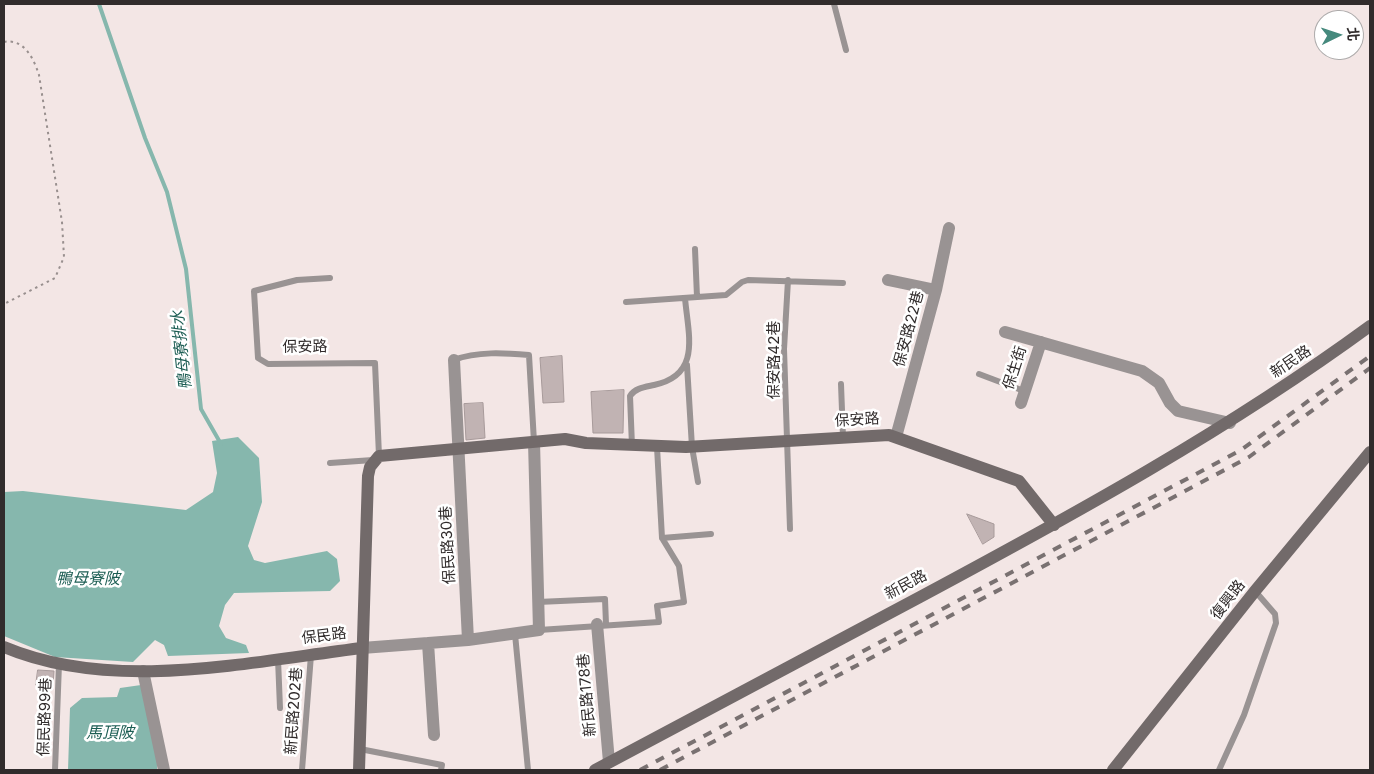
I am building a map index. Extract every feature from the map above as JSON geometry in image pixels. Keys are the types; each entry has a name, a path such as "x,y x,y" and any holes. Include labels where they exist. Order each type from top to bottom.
{"street":[{"name":"保安路22巷","path":"896,437 936,290 949,228"},
{"path":"888,280 936,290"},
{"name":"新民路","path":"595,770 1054,525 1230,423 1370,326"},
{"path":"1005,332 1142,371 1159,383 1170,403 1178,411 1230,423"},
{"name":"保生街","path":"1023,397 1041,342"},
{"path":"454,360 460,448"},
{"name":"保安路","path":"359,770 368,476 376,458 565,438 586,443 692,447 879,434 896,437 1018,481 1054,525"},
{"path":"515,634 539,630 534,442"},
{"name":"保民路30巷","path":"460,448 468,640"},
{"name":"復興路","path":"1113,770 1255,591 1370,452"},
{"name":"新民路178巷","path":"601,624 609,762"},
{"name":"保民路","path":"4,647 59,664 143,671 172,671 362,648 468,640 515,634"},
{"path":"428,643 434,735"},
{"path":"143,671 164,770"}],"lane":[{"path":"834,4 846,50"},
{"path":"695,249 697,297"},
{"name":"保安路","path":"330,278 296,280 254,291 258,358 268,364 375,362 376,458"},
{"path":"626,302 726,295 742,282 748,280 843,283"},
{"name":"保安路42巷","path":"788,280 784,350 790,529"},
{"path":"685,298 692,447 698,482"},
{"path":"454,360 466,355 510,353 529,355 534,442"},
{"path":"632,446 630,396 639,388 658,384 684,370 687,364"},
{"path":"979,374 1023,397"},
{"path":"841,384 843,437"},
{"path":"539,630 628,622 659,622 657,606 684,602 679,566 662,538 657,447"},
{"path":"330,463 376,458"},
{"path":"662,538 711,534"},
{"path":"1219,770 1244,715 1276,623 1275,614 1255,591"},
{"path":"538,602 605,599 601,624"},
{"path":"515,634 528,770"},
{"name":"新民路202巷","path":"302,770 311,654"},
{"path":"278,659 280,708"},
{"name":"保民路99巷","path":"55,770 59,664"},
{"path":"360,749 442,765 441,770"}],"path":[{"path":"4,42 10,40 25,47 35,61 39,75 62,222 64,257 55,278 4,304"}],"water":[{"name":"鴨母寮陂","path":"238,437 259,458 262,502 248,546 254,560 265,563 327,551 337,559 340,581 330,591 234,593 225,605 219,626 226,638 246,645 249,653 168,656 164,645 155,640 133,662 55,657 4,636 4,492 23,491 186,510 213,492 217,473 212,441"},
{"name":"馬頂陂","path":"141,685 157,759 157,770 68,770 70,708 82,698 117,697 120,688"}],"building":[{"path":"562,356 564,402 543,403 540,358"},
{"path":"624,390 623,433 593,433 591,392"},
{"path":"483,403 485,438 466,440 464,404"},
{"path":"967,514 994,524 994,537 983,544"},
{"path":"38,670 54,671 53,686 36,685"}],"waterway":[{"name":"鴨母寮排水","path":"99,4 145,138 167,192 186,269 201,409 221,444"}],"railway":[{"path":"640,770 1241,450 1370,356"},
{"path":"660,770 1249,457 1370,368"}]}
